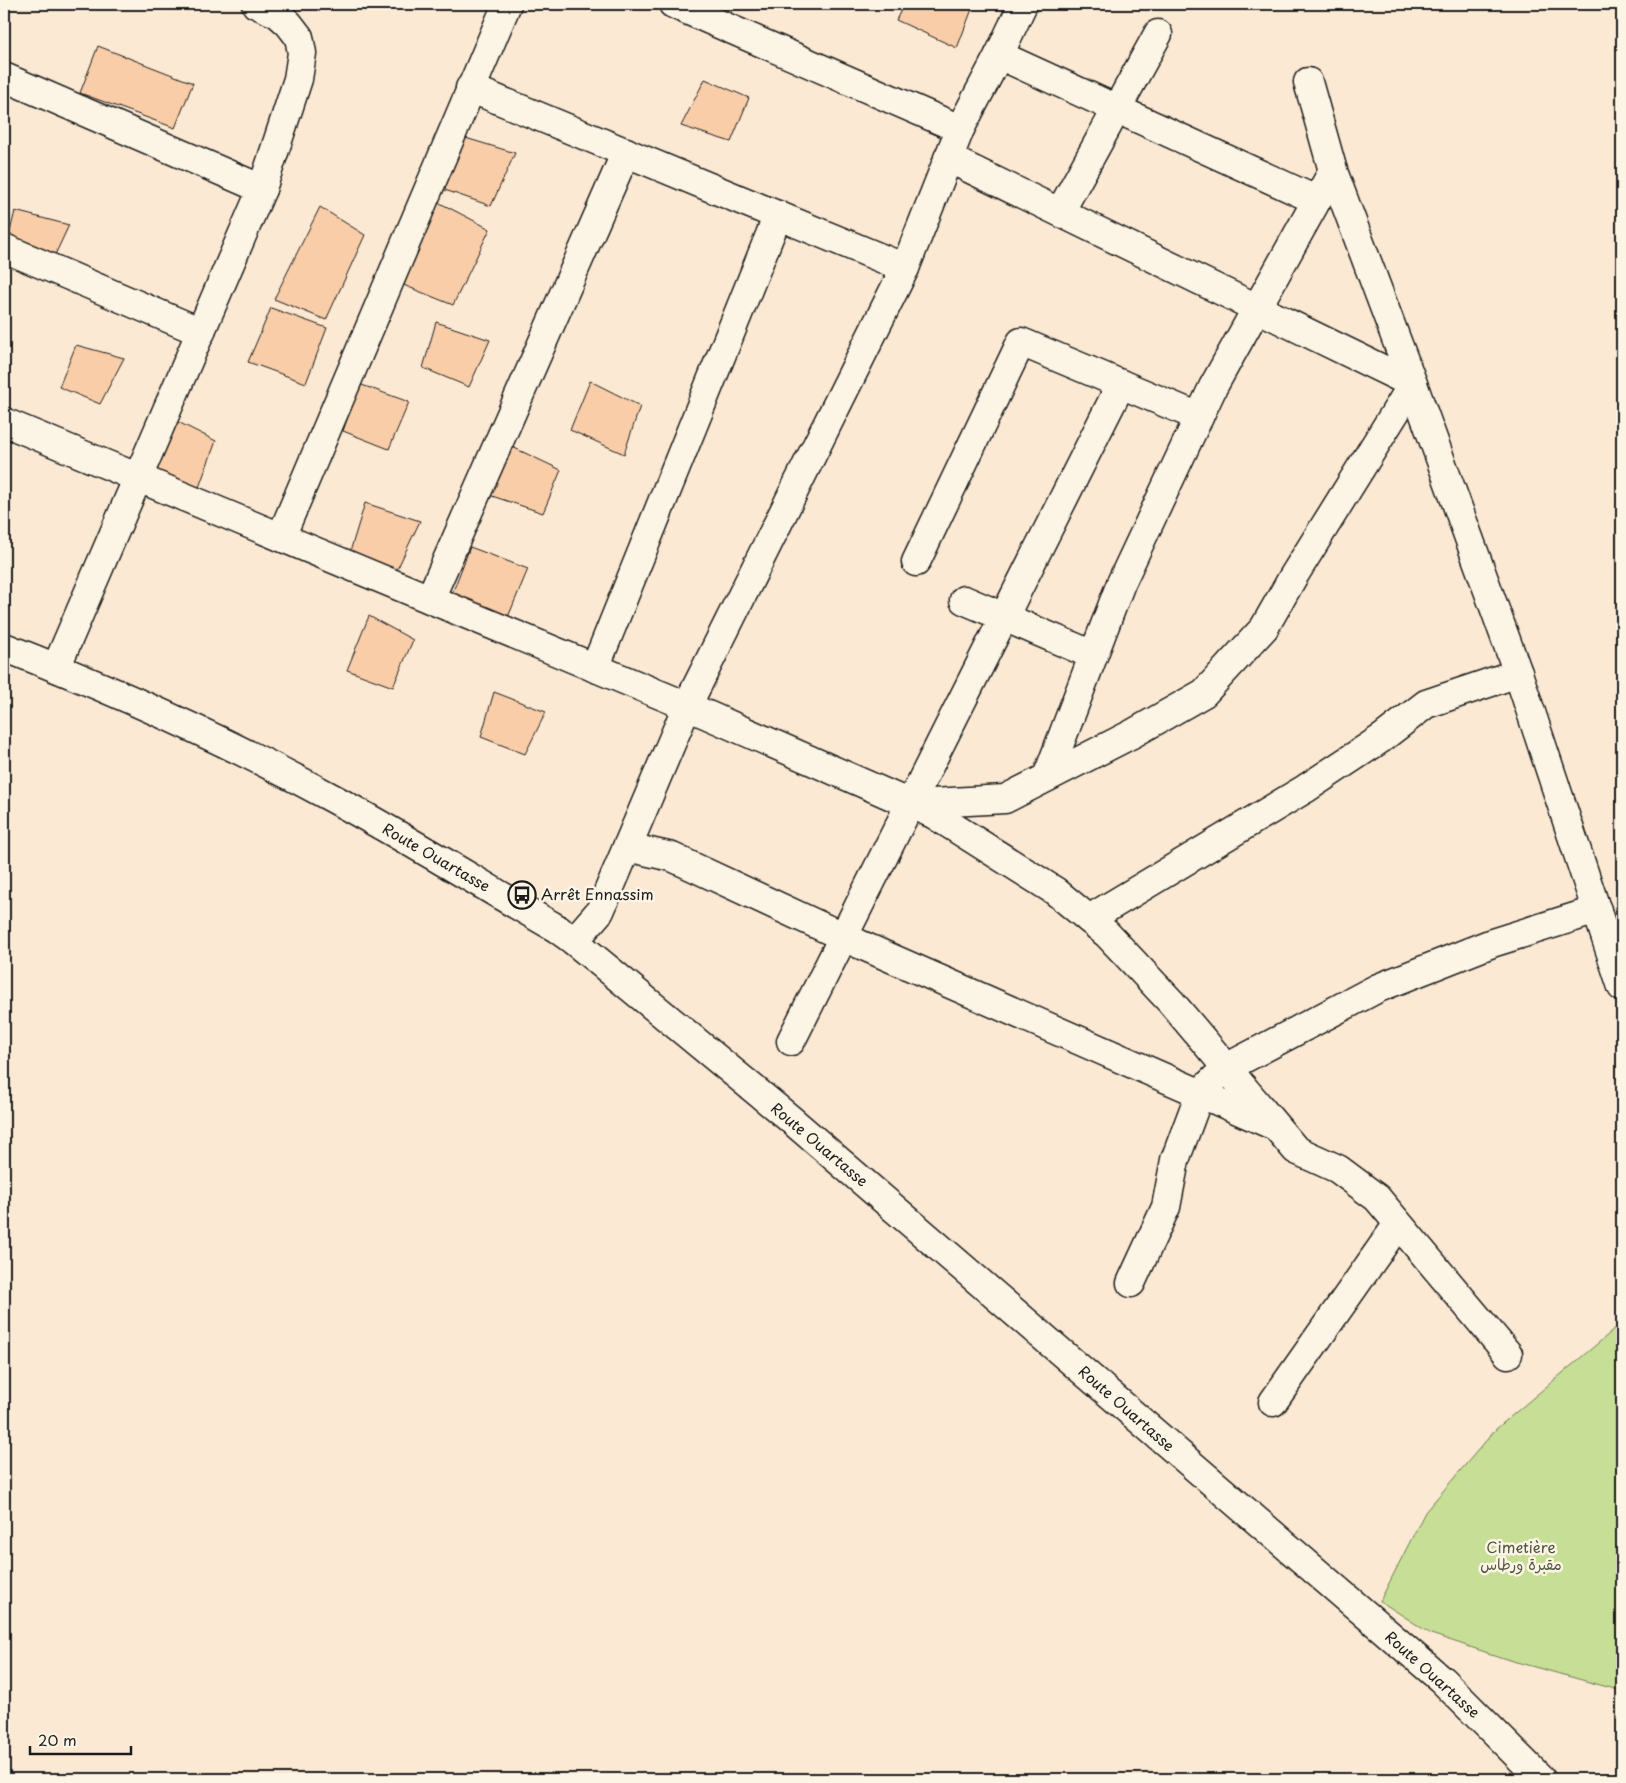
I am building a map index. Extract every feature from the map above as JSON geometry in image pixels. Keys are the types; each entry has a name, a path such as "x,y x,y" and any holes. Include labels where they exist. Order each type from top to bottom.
{"street":[{"path":"56,668 262,188 298,79 302,53 300,37 278,14 256,4"},
{"path":"281,537 507,4"},
{"path":"674,4 960,129"},
{"path":"574,941 600,911 687,706 905,268 960,129 1000,55 1022,4"},
{"path":"1060,212 1158,34"},
{"path":"1000,55 1316,200"},
{"path":"4,77 262,188"},
{"path":"1308,82 1333,171 1518,673 1622,987"},
{"path":"470,88 905,268"},
{"path":"430,599 626,152"},
{"path":"948,158 1413,384"},
{"path":"1047,777 1121,582 1213,387 1333,171"},
{"path":"595,668 778,215"},
{"path":"4,248 200,332"},
{"path":"916,562 1021,342 1199,418"},
{"path":"790,1041 1121,384"},
{"path":"910,804 1005,799 1132,734 1204,693 1264,628 1293,577 1413,384"},
{"path":"4,422 687,706 933,814 1055,891 1107,934 1171,1002 1296,1150 1338,1169 1377,1198 1508,1354"},
{"path":"964,600 1094,656"},
{"name":"Route Ouartasse","path":"4,647 196,729 333,798 420,847 556,928 574,941 811,1137 1434,1674 1541,1779"},
{"path":"1089,919 1305,789 1382,738 1426,704 1518,673"},
{"path":"627,847 672,857 843,936 1277,1127"},
{"path":"1131,1283 1166,1207 1176,1160 1200,1093 1226,1068 1378,988 1492,943 1597,910"},
{"path":"1273,1402 1398,1224"}],"green space":[{"name":"Cimetière مقبرة ورطاس","path":"1622,1323 1622,1691 1509,1660 1431,1634 1380,1601 1425,1512 1496,1429"}],"building":[{"path":"698,4 734,4 730,16"},
{"path":"904,4 974,4 957,48 896,20"},
{"path":"98,46 193,83 175,128 80,93"},
{"path":"705,79 749,98 731,142 681,126"},
{"path":"459,136 515,153 491,206 442,189"},
{"path":"434,200 490,229 453,305 396,282"},
{"path":"320,207 365,235 326,320 274,299"},
{"path":"15,211 69,225 54,257 8,240"},
{"path":"271,308 327,328 306,383 248,362"},
{"path":"436,322 490,340 469,387 423,368"},
{"path":"76,345 124,358 100,404 59,387"},
{"path":"590,381 640,406 624,454 570,430"},
{"path":"359,384 409,402 389,449 343,431"},
{"path":"172,419 216,441 198,490 153,470"},
{"path":"508,445 561,470 543,513 489,495"},
{"path":"365,503 420,521 395,574 349,555"},
{"path":"470,547 528,569 508,617 452,594"},
{"path":"369,616 413,640 393,687 347,670"},
{"path":"494,692 546,712 525,754 481,737"}],"place":[{"name":"Arrêt Ennassim","path":"522,895"}]}
